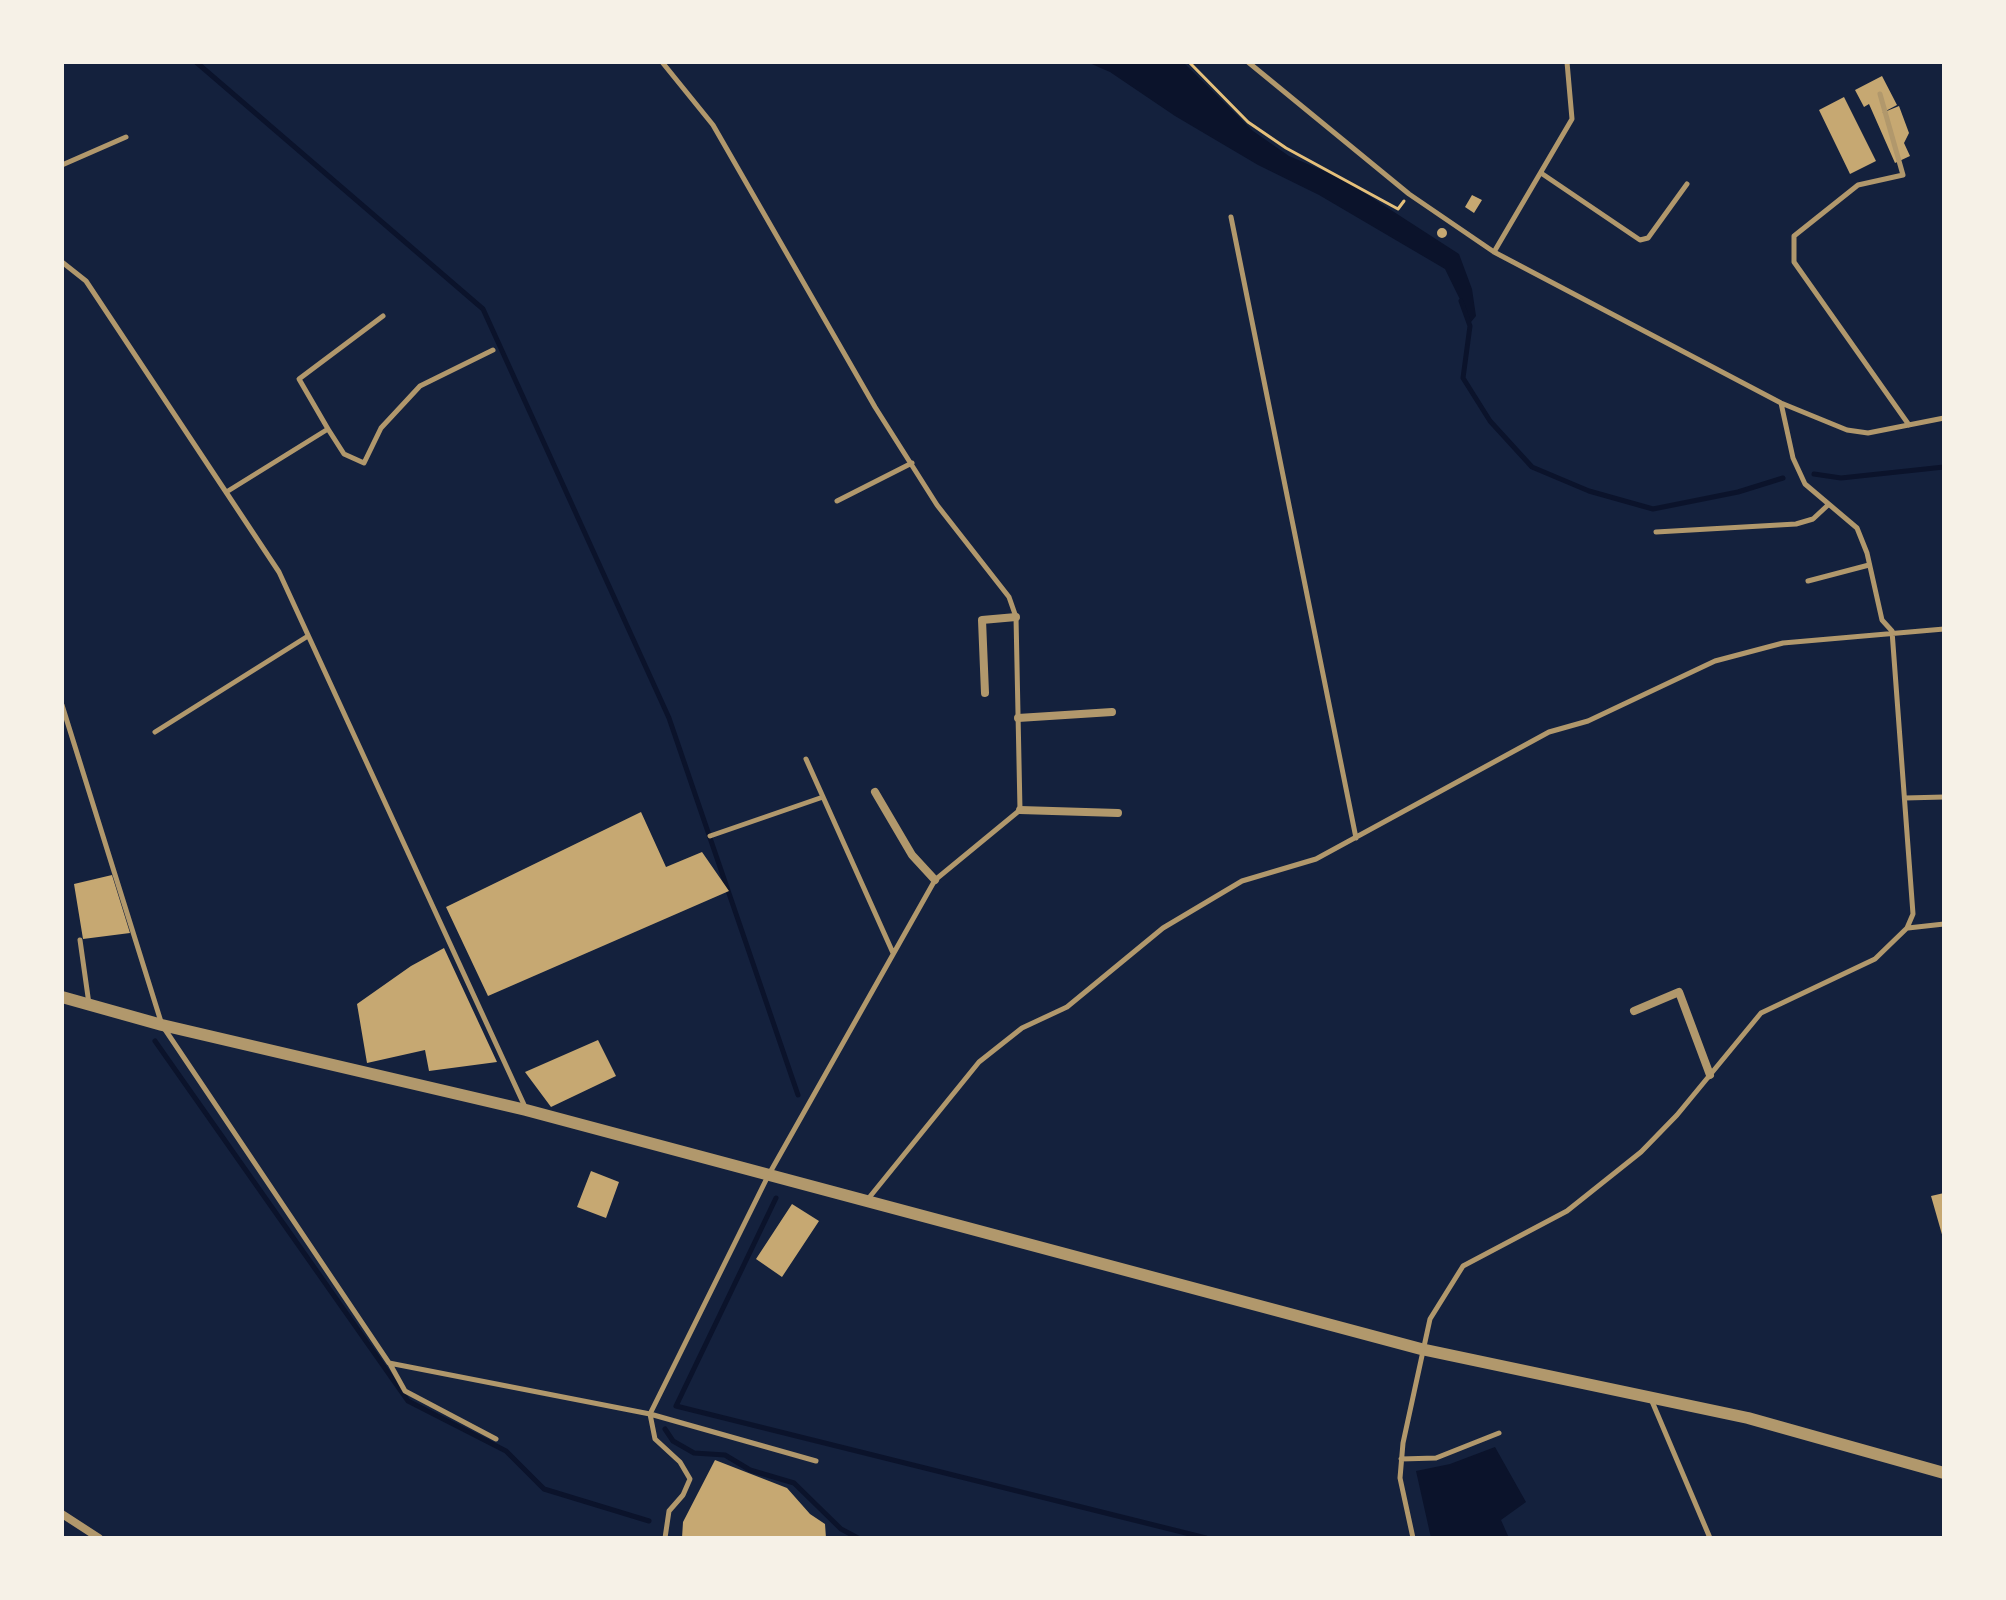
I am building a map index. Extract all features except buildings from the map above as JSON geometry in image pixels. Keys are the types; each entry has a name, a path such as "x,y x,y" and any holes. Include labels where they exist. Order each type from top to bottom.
{"street":[{"path":"985,693 982,620 1016,617"},
{"path":"1018,718 1112,712"},
{"path":"875,792 912,855 935,880"},
{"path":"1020,810 1118,813"},
{"path":"1634,1011 1679,992 1710,1075"},
{"path":"62,997 162,1025 526,1110 1421,1349 1748,1418 1944,1473"},
{"path":"62,1514 99,1538"}],"lane":[{"path":"662,62 713,125 875,407 937,505 1009,597 1016,617 1020,810 935,880 768,1176 650,1414 655,1439 680,1462 690,1479 683,1495 669,1511 665,1538"},
{"path":"1248,62 1409,194 1494,252 1781,403 1847,430 1868,433 1944,418"},
{"path":"1494,252 1572,119 1567,62"},
{"path":"1880,94 1903,175 1858,185 1794,236 1794,262 1909,425"},
{"path":"62,165 126,137"},
{"path":"1541,173 1640,240 1648,238 1687,184"},
{"path":"1231,217 1356,838"},
{"path":"62,262 86,281 279,572 526,1110"},
{"path":"383,316 299,379 344,454 364,463 381,428 420,386 493,350"},
{"path":"1413,1538 1400,1478 1421,1349 1430,1319 1463,1266 1567,1211 1641,1152 1761,1013 1875,959 1907,928 1913,914 1892,631 1882,620 1857,528 1805,484 1793,458 1781,403"},
{"path":"228,491 328,429"},
{"path":"837,501 912,463"},
{"path":"1656,532 1796,524 1813,519 1828,505"},
{"path":"1808,581 1869,565"},
{"path":"868,1200 979,1062 1022,1028 1067,1007 1163,928 1242,881 1316,859 1549,732 1588,721 1715,661 1783,643 1892,631 1944,629"},
{"path":"155,732 308,636"},
{"path":"62,705 162,1025 405,1391 496,1439"},
{"path":"806,759 894,954"},
{"path":"710,836 823,797"},
{"path":"1905,798 1944,797"},
{"path":"1907,928 1944,924"},
{"path":"80,940 89,1005"},
{"path":"389,1363 650,1414 816,1461"},
{"path":"1650,1398 1710,1538"},
{"path":"1401,1459 1436,1458 1499,1433"}],"path":[{"path":"1189,62 1248,122 1286,148 1398,209 1409,194"}],"water":[{"path":"1087,62 1183,62 1253,131 1289,156 1343,179 1459,254 1472,289 1476,316 1471,322 1445,269 1319,195 1258,165 1175,116 1110,72"},
{"path":"1495,1447 1526,1502 1501,1520 1509,1538 1431,1538 1416,1471 1450,1464"}],"waterway":[{"path":"196,62 483,309 669,718 798,1095"},
{"path":"1461,301 1470,326 1463,378 1490,421 1532,467 1589,491 1653,509 1738,492 1783,478"},
{"path":"1814,474 1841,478 1944,467"},
{"path":"155,1041 408,1401 506,1451 544,1489 649,1521"},
{"path":"776,1198 676,1406 1206,1538"},
{"path":"665,1429 673,1441 694,1453 725,1455 750,1470 794,1483 841,1529 858,1538"}]}
